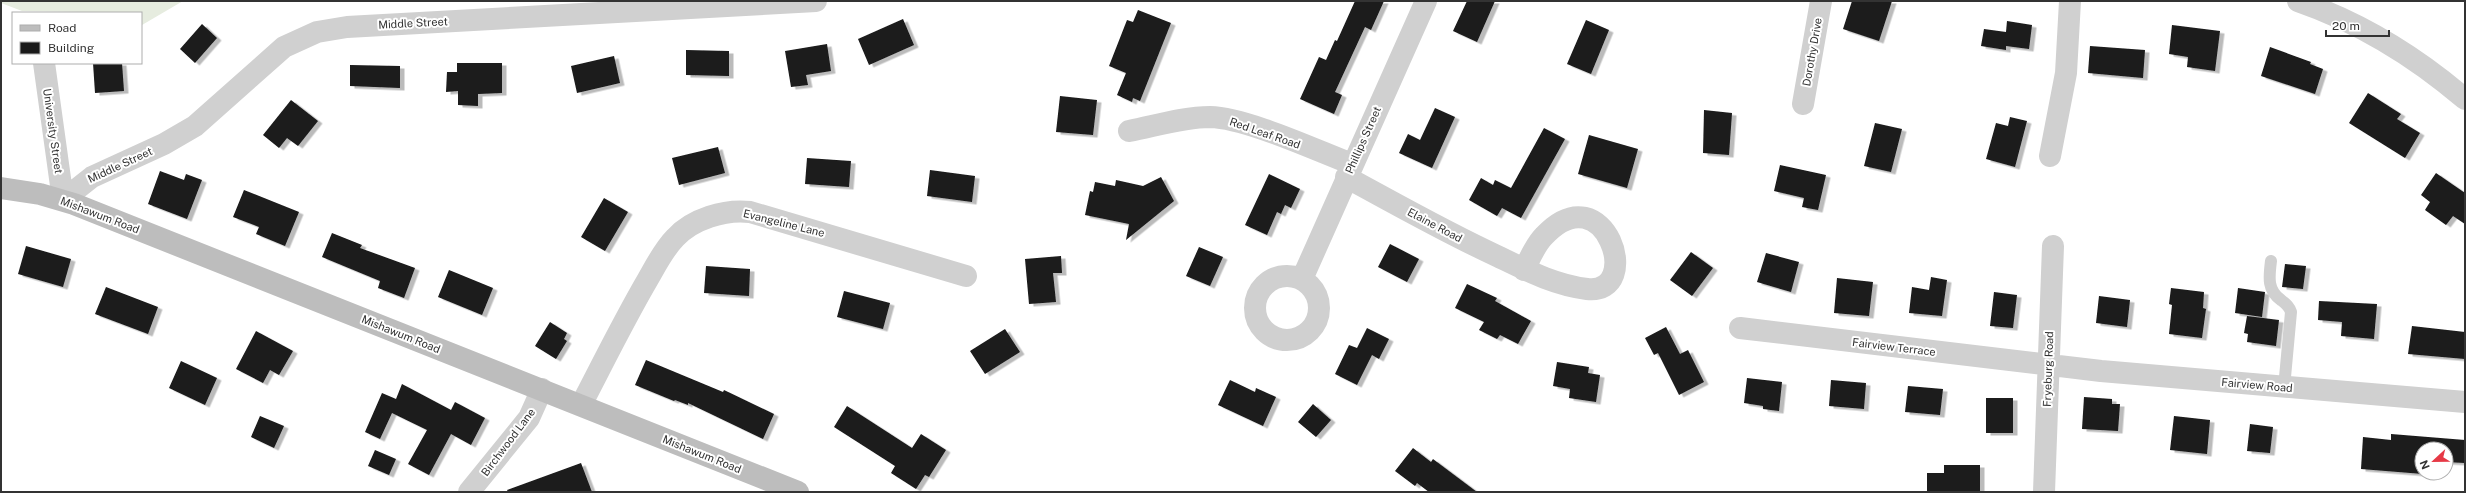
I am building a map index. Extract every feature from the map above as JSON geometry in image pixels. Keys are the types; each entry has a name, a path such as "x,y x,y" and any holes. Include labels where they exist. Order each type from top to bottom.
{"main road":[{"name":"Mishawum Road","path":"1,188 63,200 798,492"}],"street":[{"name":"Middle Street","path":"63,200 92,177 187,132 207,117 275,54 295,41 317,32 363,26 816,1"},
{"name":"Phillips Street","path":"1302,279 1349,170 1426,1"},
{"name":"Dorothy Drive","path":"1803,104 1821,1"},
{"path":"2050,156 2066,73 2070,1"},
{"path":"2298,1 2364,30 2438,76 2465,99"},
{"name":"University Street","path":"44,64 63,200"},
{"name":"Red Leaf Road","path":"1129,131 1202,118 1218,118 1244,124 1349,170"},
{"name":"Elaine Road","path":"1349,170 1456,237 1524,270"},
{"name":"Evangeline Lane","path":"581,405 637,296 669,244 689,226 709,218 732,212 750,212 966,276"},
{"name":"Fryeburg Road","path":"2044,492 2053,246"},
{"name":"Fairview Terrace","path":"1740,328 2048,366"},
{"name":"Fairview Road","path":"2048,366 2284,388 2465,402"},
{"name":"Birchwood Lane","path":"469,492 531,415 542,390"}],"lane":[{"path":"2271,261 2269,278 2272,290 2287,304 2291,312 2284,388"}],"shaded area":[{"path":"1,1 183,1 142,25 142,12 22,11 1,3"}],"building":[{"path":"1355,1 1384,1 1371,30 1365,27 1335,92 1342,95 1334,114 1300,99 1319,57 1326,60 1335,40 1337,41"},
{"path":"1467,1 1495,1 1477,42 1453,31"},
{"path":"1852,1 1892,1 1879,41 1843,29"},
{"path":"1138,10 1171,23 1140,101 1133,98 1132,102 1117,95 1126,73 1109,66 1127,20 1133,22"},
{"path":"903,19 914,45 869,65 858,39"},
{"path":"1586,20 1609,30 1591,74 1567,64"},
{"path":"2007,21 2032,25 2029,49 2006,46 2006,50 1981,46 1984,29 2006,32"},
{"path":"202,24 217,38 195,63 180,49"},
{"path":"2172,25 2220,31 2215,71 2187,67 2188,57 2169,54"},
{"path":"827,44 831,71 806,75 808,85 791,87 785,51"},
{"path":"2090,46 2145,50 2143,78 2088,73"},
{"path":"2270,47 2311,62 2310,64 2323,69 2315,94 2261,76"},
{"path":"686,50 729,51 729,76 686,75"},
{"path":"614,56 620,83 577,93 571,66"},
{"path":"457,63 502,63 502,93 478,94 478,106 458,105 458,91 446,92 447,72 457,72"},
{"path":"93,64 122,64 124,91 95,93"},
{"path":"350,65 400,66 400,88 350,86"},
{"path":"2368,93 2401,114 2397,119 2420,133 2405,158 2349,123"},
{"path":"1060,96 1097,100 1093,135 1056,132"},
{"path":"291,100 318,121 298,146 287,138 279,148 263,135"},
{"path":"1435,108 1455,117 1432,168 1399,153 1408,134 1420,140"},
{"path":"1704,110 1732,113 1729,155 1703,153"},
{"path":"2010,117 2027,121 2015,167 1986,159 1996,123 2008,126"},
{"path":"1875,123 1902,129 1891,172 1864,166"},
{"path":"1544,128 1565,139 1521,218 1502,208 1497,216 1469,200 1481,178 1493,185 1495,180 1511,188"},
{"path":"1589,135 1638,149 1627,188 1578,174"},
{"path":"718,147 725,173 679,185 672,158"},
{"path":"807,158 851,161 849,187 805,184"},
{"path":"1780,165 1826,175 1818,210 1802,207 1804,198 1774,191"},
{"path":"930,170 975,176 972,202 927,196"},
{"path":"160,171 184,180 186,174 202,180 187,219 148,204"},
{"path":"2436,173 2465,193 2465,224 2453,216 2446,225 2425,210 2430,202 2421,195"},
{"path":"1269,174 1300,189 1291,208 1285,205 1281,214 1277,212 1267,235 1245,225"},
{"path":"1161,177 1174,201 1126,240 1129,224 1085,215 1090,191 1093,192 1095,182 1115,186 1116,180 1143,186"},
{"path":"244,190 299,212 285,246 256,234 259,227 233,217"},
{"path":"604,198 628,212 605,251 581,237"},
{"path":"332,233 362,245 360,248 415,268 404,298 378,288 380,281 322,257"},
{"path":"1390,244 1419,259 1407,282 1378,267"},
{"path":"26,246 71,259 63,287 18,274"},
{"path":"1199,247 1223,257 1210,286 1186,276"},
{"path":"1691,252 1713,268 1692,296 1670,280"},
{"path":"1766,253 1799,262 1791,292 1757,282"},
{"path":"1061,256 1062,273 1053,273 1056,302 1029,304 1025,259"},
{"path":"2285,264 2306,266 2303,289 2282,287"},
{"path":"706,266 750,269 749,296 704,293"},
{"path":"449,270 493,288 482,315 438,297"},
{"path":"1931,277 1947,280 1942,316 1909,313 1912,287 1929,290"},
{"path":"1837,278 1873,282 1869,316 1834,313"},
{"path":"1467,284 1497,298 1495,301 1531,321 1518,344 1500,335 1497,339 1479,330 1484,322 1455,308"},
{"path":"106,287 158,307 148,334 95,314"},
{"path":"2171,288 2204,292 2203,308 2206,309 2202,338 2169,334 2172,305 2169,304"},
{"path":"2238,288 2265,292 2262,317 2235,313"},
{"path":"844,291 890,303 883,329 837,317"},
{"path":"1994,292 2017,295 2013,328 1990,326"},
{"path":"2099,296 2130,300 2127,327 2096,323"},
{"path":"2319,301 2377,304 2374,339 2341,336 2342,322 2318,320"},
{"path":"2247,316 2279,320 2276,346 2247,342 2248,334 2244,333"},
{"path":"550,322 567,333 564,339 567,341 556,359 535,346"},
{"path":"2412,326 2465,332 2465,359 2408,354"},
{"path":"1666,327 1680,354 1688,350 1704,382 1679,395 1658,353 1654,355 1645,338"},
{"path":"1367,328 1389,339 1379,359 1372,355 1357,385 1335,374 1349,345 1357,348"},
{"path":"1005,329 1020,352 985,374 970,351"},
{"path":"256,331 293,351 279,375 270,370 263,383 236,369"},
{"path":"646,360 723,392 724,390 774,414 763,439 688,403 688,405 675,400 674,401 635,385"},
{"path":"181,361 217,378 205,405 169,388"},
{"path":"1557,362 1589,367 1588,373 1600,375 1596,402 1569,398 1570,389 1553,386"},
{"path":"1747,378 1782,382 1779,411 1763,409 1763,406 1744,403"},
{"path":"1230,380 1255,392 1256,388 1276,397 1263,426 1218,405"},
{"path":"1831,380 1866,383 1864,409 1829,406"},
{"path":"402,384 451,410 455,402 485,418 471,445 451,434 429,475 408,464 427,430 392,413 380,439 365,432 382,393 396,399"},
{"path":"1908,386 1943,389 1940,415 1905,412"},
{"path":"2084,397 2112,399 2112,404 2120,404 2118,431 2082,429"},
{"path":"1986,398 2013,398 2013,433 1986,433"},
{"path":"1313,404 1331,420 1316,437 1298,422"},
{"path":"847,406 912,448 921,434 946,450 929,477 925,475 916,489 891,473 895,466 834,427"},
{"path":"260,416 284,426 274,448 251,437"},
{"path":"2174,416 2210,420 2207,454 2170,450"},
{"path":"2250,424 2273,427 2270,453 2247,451"},
{"path":"2391,434 2465,440 2465,463 2454,462 2454,441 2414,441 2414,473 2361,469 2363,437 2391,440"},
{"path":"1413,448 1431,462 1433,459 1477,492 1429,492 1417,483 1415,486 1395,471"},
{"path":"375,450 396,459 389,475 368,466"},
{"path":"581,463 592,492 508,492 507,490"},
{"path":"1944,465 1980,465 1980,492 1927,492 1927,473 1944,473"}]}
